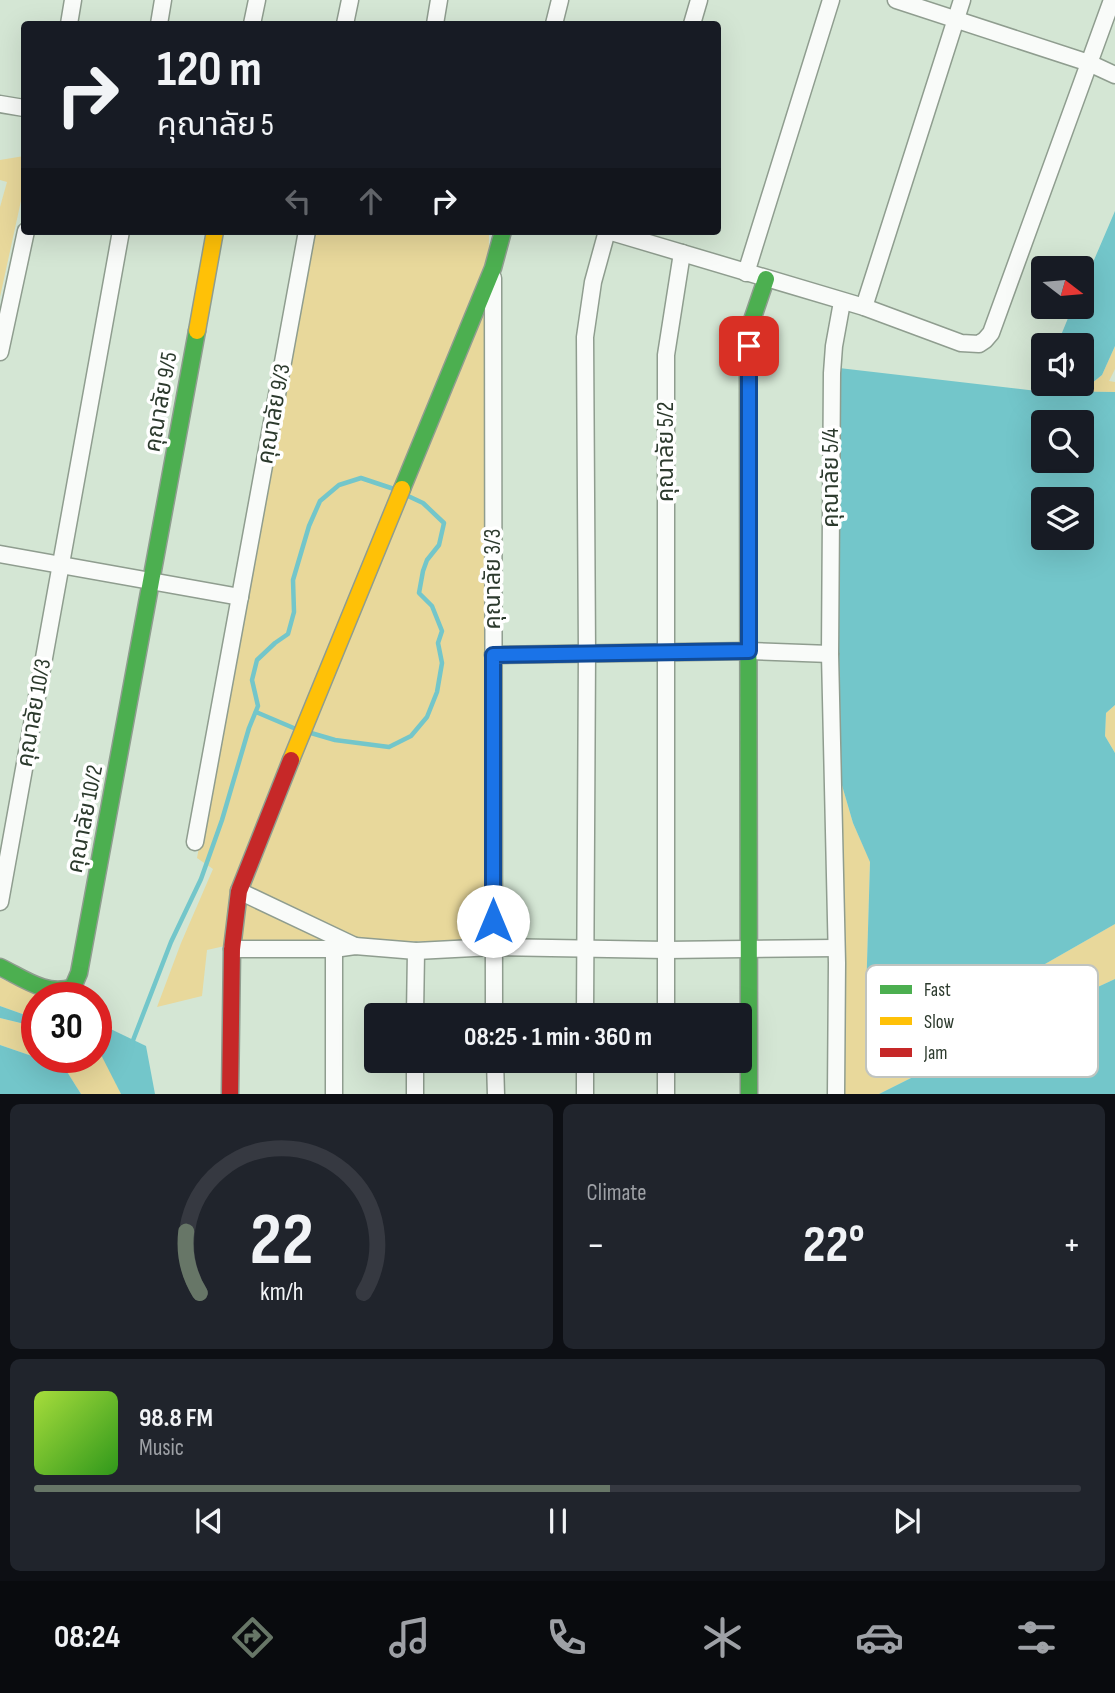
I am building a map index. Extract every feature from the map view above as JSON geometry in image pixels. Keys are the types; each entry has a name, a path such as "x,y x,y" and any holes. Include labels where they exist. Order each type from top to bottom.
{"street":[{"path":"70,21 73,0"},
{"path":"160,21 163,0"},
{"path":"253,21 257,0"},
{"path":"346,21 350,0"},
{"path":"436,21 439,0"},
{"path":"555,21 560,0"},
{"path":"693,21 699,0"},
{"path":"746,273 831,0"},
{"path":"896,0 1089,63 1115,75"},
{"path":"864,307 962,0"},
{"path":"632,235 746,273 864,307 961,343 971,345 985,340 990,333 1112,0"},
{"path":"0,104 21,108"},
{"path":"0,352 25,235"},
{"name":"คุณาลัย 10/3","path":"0,902 120,235"},
{"name":"คุณาลัย 9/5","path":"152,582 214,235"},
{"name":"คุณาลัย 9/3","path":"195,842 306,235"},
{"path":"230,1094 232,949 239,891 493,268 502,235"},
{"path":"585,1003 585,337 593,282 607,235"},
{"name":"คุณาลัย 5/2","path":"666,1003 666,355 682,253"},
{"name":"คุณาลัย 3/3","path":"493,268 494,1003"},
{"path":"749,1094 749,346 751,323 766,279"},
{"name":"คุณาลัย 5/4","path":"836,1094 830,654 832,373 842,302"},
{"path":"0,554 240,597"},
{"name":"คุณาลัย 10/2","path":"0,967 48,990 56,991 73,987 79,973 152,582"},
{"path":"493,655 749,651 830,654"},
{"path":"239,891 355,946"},
{"path":"232,949 334,949 355,946 416,951 493,947 666,950 836,948"},
{"path":"334,949 334,1094"},
{"path":"415,1003 416,951"},
{"path":"415,1073 415,1094"},
{"path":"495,1073 496,1094"},
{"path":"585,1073 585,1094"},
{"path":"666,1073 666,1094"}],"shaded area":[{"path":"21,156 21,201 0,297 0,207 7,182 0,180 0,160"},
{"path":"313,235 489,235 484,885 476,941 238,943 207,950 202,996 157,1007 213,869 197,858"},
{"path":"1115,346 1115,369 1109,381 1115,382 1115,392 1094,392 1094,381 1102,375"},
{"path":"1115,705 1115,753 1105,736 1106,713"},
{"path":"839,775 853,823 870,861 866,1077 913,1077 879,1094 840,1094"},
{"path":"1115,924 1115,979 1098,987 1098,965 1043,965"},
{"path":"0,978 21,987 21,1014 0,1006"},
{"path":"0,1018 21,1023 21,1052 0,1045"},
{"path":"68,1073 111,1073 121,1094 81,1094"}],"water":[{"path":"1115,211 1115,346 1102,375 1094,381 1094,333 1062,333 1068,319 1094,319 1094,260"},
{"path":"839,368 1031,390 1031,396 1094,396 1094,392 1115,392 1115,705 1106,713 1105,736 1115,753 1115,924 1043,965 867,965 870,862 853,823 839,775"},
{"path":"1115,979 1115,1094 879,1094 913,1077 1098,1077 1098,987"},
{"path":"0,1006 21,1014 21,1023 0,1018"},
{"path":"112,1030 146,1046 155,1094 121,1094 110,1073"},
{"path":"0,1045 21,1052 21,1073 68,1073 81,1094 0,1094"}],"waterway":[{"path":"132,1043 171,942 201,879 222,820 258,706 252,680 257,660 288,634 294,612 293,580 309,526 320,501 339,485 361,478 394,489"},
{"path":"311,733 335,740 389,747 411,736 427,717 437,692 442,663 438,643 442,631 432,606 419,593 423,571 427,560 439,545 444,523 423,503 408,496"},
{"path":"256,712 296,729"}],"traffic: fast":[{"path":"402,489 493,268 502,235"},
{"path":"749,1094 748,366 751,323 766,279"},
{"path":"0,967 35,985 54,990 73,987 79,973 197,331"}],"traffic: slow":[{"path":"197,331 214,235"},
{"path":"291,760 402,489"}],"traffic: jam":[{"path":"230,1094 232,949 239,891 291,760"}],"route":[{"path":"493,921 493,655 614,651 749,651 749,346"}]}
